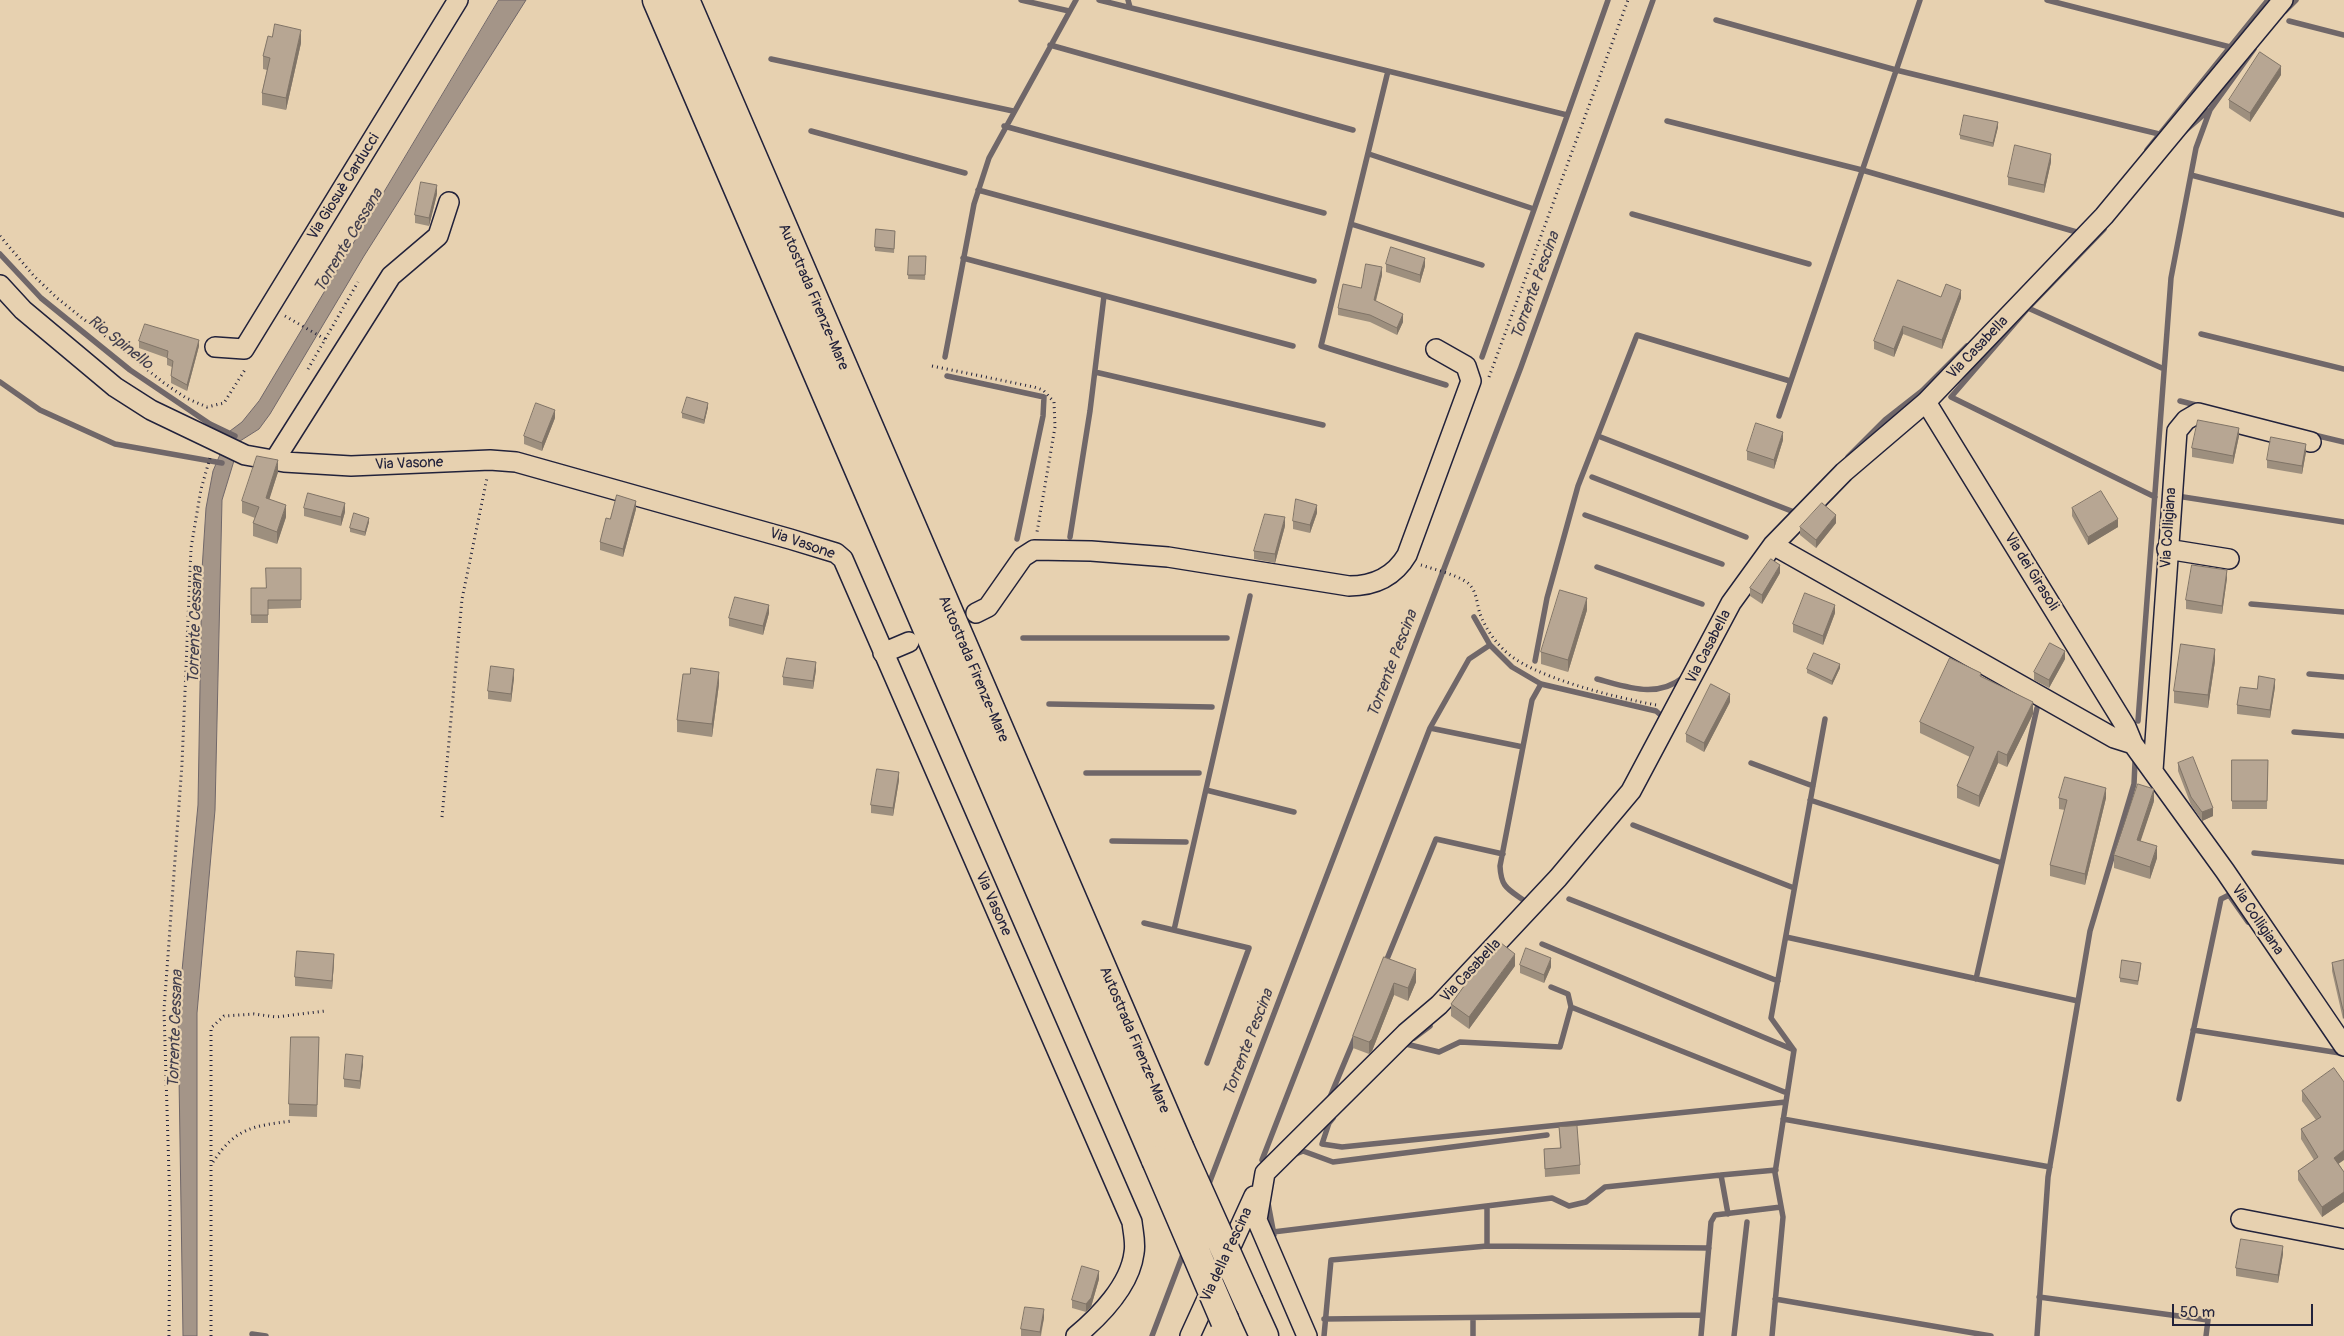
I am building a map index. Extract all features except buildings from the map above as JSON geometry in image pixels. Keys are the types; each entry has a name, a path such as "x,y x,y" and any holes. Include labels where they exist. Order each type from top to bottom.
{"highway":[{"name":"Autostrada Firenze-Mare","path":"657,0 1229,1328"},
{"name":"Autostrada Firenze-Mare","path":"685,0 1179,1147 1264,1336"}],"street":[{"name":"Via Giosuè Carducci","path":"215,348 244,349 458,0"},
{"name":"Via Casabella","path":"1264,1173 1406,1033 1439,1006 1558,878 1631,791 1680,704 1731,603 1773,545 1844,472 1926,402 2104,216 2283,0"},
{"path":"274,461 390,276 438,236 449,202"},
{"name":"Via Vasone","path":"0,285 30,316 115,387 151,410 245,455 274,461 389,466 490,460 525,464 836,553 843,559 1132,1222 1135,1240 1130,1268 1114,1296 1076,1336"},
{"path":"976,613 988,607 1023,557 1034,550 1091,551 1158,556 1349,586 1372,584 1382,580 1398,567 1407,555 1471,381 1466,366 1436,349"},
{"name":"Via dei Girasoli","path":"1926,402 2126,727 2133,744"},
{"name":"Via Colligiana","path":"2153,770 2176,431 2186,420 2198,413 2311,442"},
{"path":"1773,545 2114,738 2133,744"},
{"path":"2167,549 2229,559"},
{"path":"883,653 909,642"},
{"name":"Via Colligiana","path":"2133,744 2153,770 2344,1046"},
{"path":"1264,1173 1257,1220 1307,1336"},
{"name":"Via della Pescina","path":"1190,1336 1264,1173"},
{"path":"2241,1219 2344,1239"}],"path":[{"path":"1488,381 1628,0"},
{"path":"0,236 34,276 57,298 133,360 186,398 207,407 224,403 251,360"},
{"path":"280,313 326,339"},
{"path":"932,366 1034,387 1043,390 1054,402 1055,427 1034,550"},
{"path":"169,1336 170,1207 164,1010 182,764 191,548 201,489 216,440"},
{"path":"442,817 462,600 490,460"},
{"path":"1422,565 1465,581 1471,586 1484,625 1504,651 1521,662 1544,673 1595,690 1656,705 1680,704"},
{"path":"212,1336 212,1028 224,1016 254,1014 276,1017 325,1011"},
{"path":"212,1162 225,1144 252,1126 292,1121"}],"shaded area":[{"path":"499,0 526,0 364,256 270,414 259,429 240,441 222,500 215,810 197,1013 197,1336 183,1336 178,1012 198,805 202,570 206,508 213,471 230,431 242,422 259,401"}],"waterway":[{"path":"1021,0 1069,11"},
{"path":"945,357 974,204 989,158 1076,0"},
{"path":"1099,0 1567,115"},
{"path":"1128,0 1130,7"},
{"path":"1482,357 1608,0"},
{"name":"Torrente Pescina","path":"1207,1189 1521,367 1653,0"},
{"path":"1779,416 1920,0"},
{"path":"2047,0 2230,47"},
{"path":"2147,150 2268,0"},
{"path":"2285,11 2296,0"},
{"path":"1716,20 1896,70 2159,134"},
{"path":"2289,21 2344,35"},
{"path":"1050,45 1353,130"},
{"path":"2138,721 2171,278 2196,148 2210,110 2254,49"},
{"path":"771,59 1013,111"},
{"path":"1388,71 1321,346 1446,385"},
{"path":"2185,131 2208,111"},
{"path":"1667,121 1862,170 2080,233"},
{"path":"1004,126 1324,213"},
{"path":"811,131 965,173"},
{"path":"1369,154 1534,209"},
{"path":"2191,175 2344,215"},
{"path":"978,190 1314,281"},
{"path":"1632,214 1809,264"},
{"path":"1351,224 1482,265"},
{"path":"2104,229 2028,308 1951,397 2155,497"},
{"name":"Rio Spinello","path":"0,254 41,298 130,370 210,424 235,436"},
{"path":"963,258 1293,346"},
{"path":"1070,537 1090,411 1104,296"},
{"path":"2028,308 2164,369"},
{"path":"2201,334 2344,369"},
{"path":"1535,661 1547,598 1578,486 1637,335 1790,381"},
{"path":"1848,457 1885,420 1922,391 1967,346"},
{"path":"1095,372 1323,425"},
{"path":"947,376 1044,397 1043,416 1017,539"},
{"path":"0,382 40,410 115,444 222,463"},
{"path":"2180,401 2200,406"},
{"path":"2310,434 2344,442"},
{"path":"1598,436 1794,512"},
{"path":"1592,477 1746,537"},
{"path":"2177,496 2344,522"},
{"path":"1585,515 1722,564"},
{"path":"1597,567 1702,604"},
{"path":"1174,930 1250,596"},
{"path":"2251,604 2344,612"},
{"path":"1474,617 1490,645 1512,667 1541,684 1656,711 1663,717 1662,721"},
{"path":"1023,638 1227,638"},
{"path":"1262,1160 1430,728 1469,659 1490,645"},
{"path":"2309,674 2344,677"},
{"path":"1597,679 1631,688 1652,689 1663,688 1684,677"},
{"path":"1526,902 1510,891 1504,884 1500,866 1532,700 1541,684"},
{"path":"1049,704 1212,707"},
{"path":"1976,979 2037,708"},
{"path":"1772,1336 1783,1217 1775,1173 1794,1050 1771,1018 1825,719"},
{"path":"1430,728 1523,747"},
{"path":"2294,732 2344,736"},
{"path":"2037,1336 2048,1177 2090,931 2134,784 2135,762"},
{"path":"1751,763 1813,786"},
{"path":"1086,773 1199,773"},
{"path":"1206,790 1294,812"},
{"path":"1810,800 2002,863"},
{"path":"1633,825 1794,888"},
{"path":"1385,964 1436,839 1503,854"},
{"path":"1112,841 1186,842"},
{"path":"2254,853 2344,862"},
{"path":"2179,1099 2221,899 2229,895 2248,922"},
{"path":"1569,899 1778,981"},
{"path":"1144,923 1249,948 1207,1063"},
{"path":"1786,937 2078,1001"},
{"path":"1542,944 1794,1050"},
{"path":"1406,1044 1439,1052 1460,1042 1560,1047 1571,1007 1568,994 1551,987"},
{"path":"1571,1007 1787,1093"},
{"path":"1414,1038 1430,1026"},
{"path":"2193,1030 2340,1053"},
{"path":"1330,1097 1356,1035"},
{"path":"1333,1118 1329,1123 1322,1144 1342,1147 1786,1102"},
{"path":"1783,1119 2050,1167"},
{"path":"1291,1156 1303,1151 1333,1162 1547,1135"},
{"path":"1728,1214 1721,1175 1776,1170"},
{"path":"1273,1232 1552,1198 1569,1206 1586,1202 1605,1187 1721,1175"},
{"path":"1268,1203 1274,1235"},
{"path":"1487,1206 1487,1246"},
{"path":"1701,1336 1711,1222 1715,1215 1781,1207"},
{"path":"1734,1336 1747,1222"},
{"path":"1324,1336 1331,1260 1487,1246 1709,1248"},
{"name":"Torrente Pescina","path":"1152,1336 1185,1249"},
{"path":"2039,1297 2208,1320 2206,1336"},
{"path":"1775,1299 1991,1336"},
{"path":"1324,1319 1702,1315"},
{"path":"1473,1318 1473,1336"},
{"path":"252,1334 266,1336"}],"water label":[{"name":"Torrente Cessana","path":"349,241"},
{"name":"Torrente Cessana","path":"196,625"},
{"name":"Torrente Cessana","path":"176,1029"}]}
